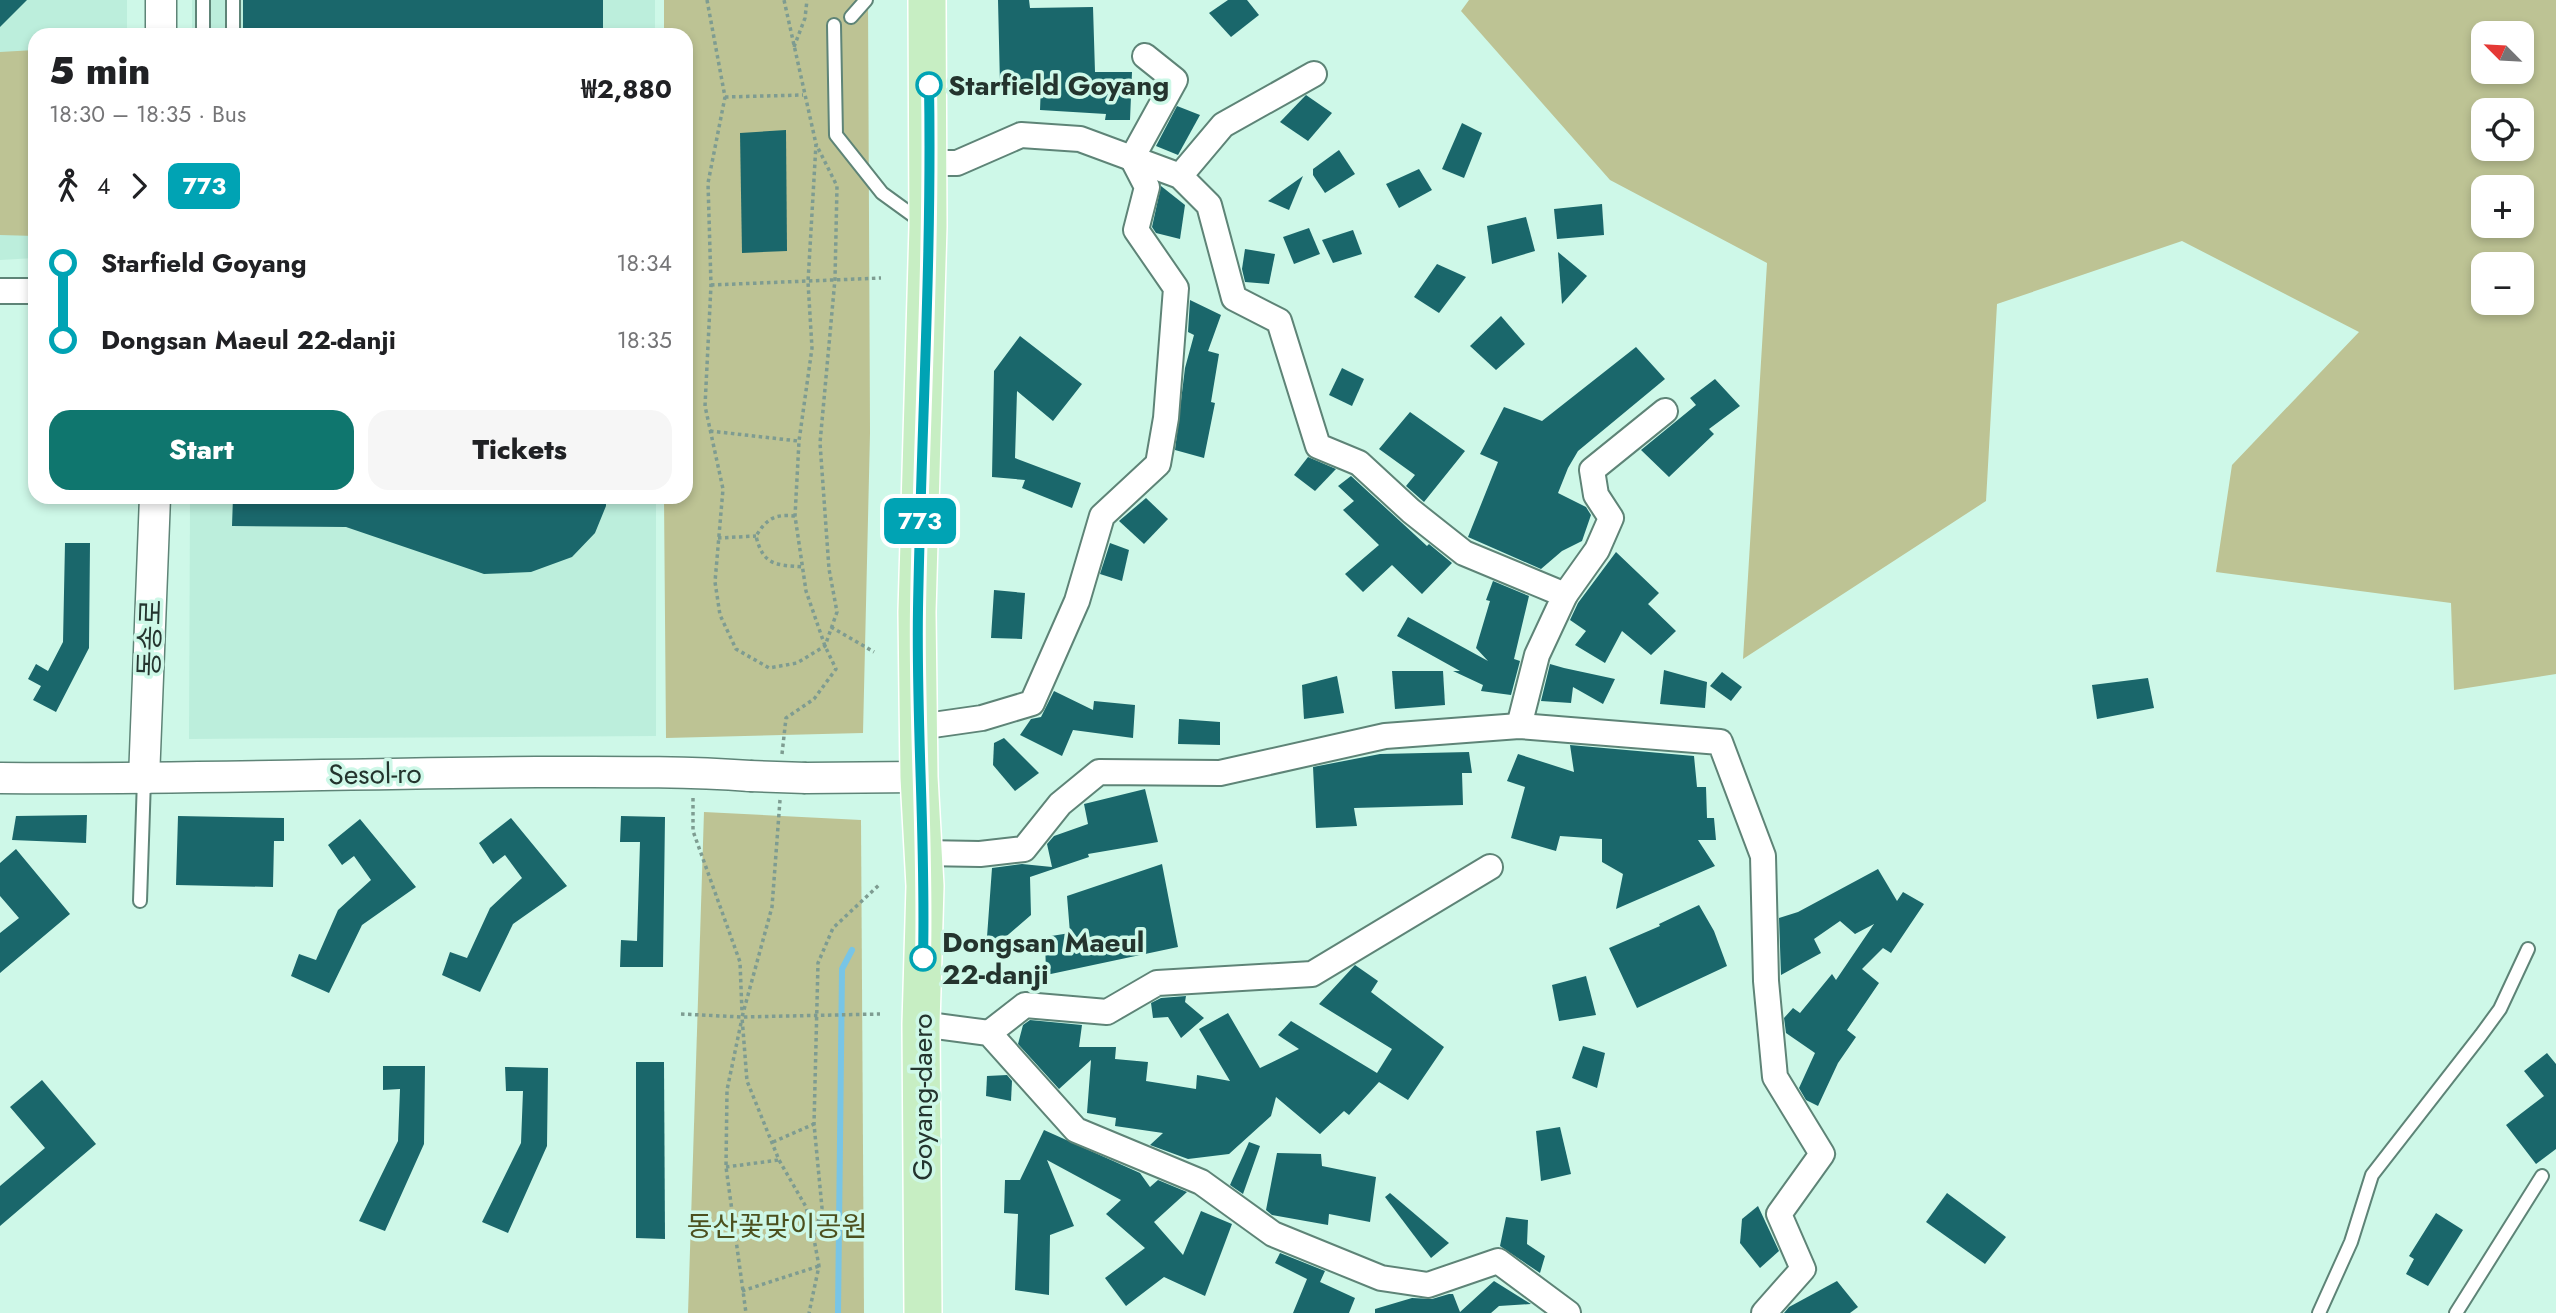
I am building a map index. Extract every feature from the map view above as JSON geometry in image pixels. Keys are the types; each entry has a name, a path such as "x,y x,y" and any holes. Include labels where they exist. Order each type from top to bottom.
{"main road":[{"name":"Goyang-daero","path":"923,1313 923,852 919,777 918,612 929,163 927,0"}],"street":[{"path":"161,0 161,28"},
{"path":"1132,158 1175,80 1145,56"},
{"path":"1180,176 1223,125 1314,74"},
{"path":"929,163 957,163 1021,135 1080,139 1180,176 1209,205 1234,298 1279,321 1318,446 1359,463 1411,511 1464,553 1564,595"},
{"path":"919,727 982,718 1032,703 1077,601 1102,516 1158,464 1166,418 1176,288 1136,230 1147,187 1132,158"},
{"path":"0,291 28,291"},
{"path":"1519,726 1537,655 1564,595 1597,550 1611,518 1596,495 1592,470 1665,411"},
{"name":"동송로","path":"144,779 155,504"},
{"path":"923,852 980,854 1024,849 1060,804 1099,772 1220,773 1385,736 1519,726 1720,742 1763,856 1766,981 1775,1077 1822,1154 1779,1214 1803,1269 1763,1313"},
{"name":"Sesol-ro","path":"0,778 144,779 495,772 692,772 789,776"},
{"path":"789,776 919,777"},
{"path":"989,1033 1025,1006 1107,1012 1157,984 1312,974 1490,867"},
{"path":"921,1024 989,1033 1076,1130 1201,1182 1273,1234 1381,1278 1427,1285 1498,1261 1568,1313"}],"lane":[{"path":"202,28 203,0"},
{"path":"233,0 233,28"},
{"path":"850,17 866,0"},
{"path":"834,25 836,135 882,193 928,226"},
{"path":"140,901 144,779"},
{"path":"2319,1313 2351,1242 2372,1175 2500,1009 2528,949"},
{"path":"2456,1313 2542,1176"}],"path":[{"path":"707,0 725,97 708,183 711,285 705,406 723,489 715,582 720,615 736,649 769,668 797,663 825,646 837,612 829,569 820,443 835,279 837,187 816,144 784,0"},
{"path":"793,49 805,18 807,0"},
{"path":"725,97 803,95"},
{"path":"746,1313 726,1167 727,1090 742,1017 772,907 789,776 786,718 814,699 836,669 806,591 796,516 799,441 812,348 808,282 816,144"},
{"path":"711,285 881,278"},
{"path":"710,431 799,441"},
{"path":"796,516 778,514 764,523 756,536 760,552 769,562 803,567"},
{"path":"718,538 756,536"},
{"path":"831,627 874,652"},
{"path":"692,798 693,831 740,962 747,1082 779,1160 806,1207 814,1239 819,1266 809,1313"},
{"path":"814,1239 822,1208 814,1124 818,963 833,928 879,886"},
{"path":"681,1014 742,1017 880,1014"},
{"path":"773,1142 814,1124"},
{"path":"726,1167 779,1160"},
{"path":"742,1290 819,1266"}],"shaded area":[{"path":"0,0 127,0 127,28 28,28 28,258 0,260"},
{"path":"192,0 655,0 655,28 192,28"},
{"path":"190,504 656,504 656,736 189,739"}],"green space":[{"path":"664,0 868,0 870,433 863,733 666,738 664,504 693,504 693,28 664,28"},
{"path":"1469,0 2556,0 2556,674 2454,690 2451,603 2216,572 2232,465 2359,332 2182,241 1997,304 1986,501 1743,659 1767,263 1610,180 1461,11"},
{"path":"28,50 28,236 0,235 0,52"},
{"name":"동산꽃맞이공원","path":"704,812 861,820 864,1313 688,1313"}],"building":[{"path":"0,0 27,0 0,27"},
{"path":"243,0 603,0 603,28 243,28"},
{"path":"998,0 1029,0 1030,8 1093,7 1095,72 1132,72 1130,120 1105,120 1106,114 1040,110 1041,84 1000,85"},
{"path":"1228,0 1247,0 1259,15 1231,37 1209,13"},
{"path":"1306,95 1332,113 1308,141 1280,122"},
{"path":"1177,106 1200,115 1178,155 1156,146"},
{"path":"1462,123 1482,133 1464,178 1442,169"},
{"path":"786,130 787,251 742,253 740,133"},
{"path":"1339,150 1355,174 1325,193 1313,175 1313,169"},
{"path":"1419,169 1432,190 1399,208 1386,184"},
{"path":"1303,176 1289,210 1268,201"},
{"path":"1161,186 1185,205 1180,239 1156,233 1152,227"},
{"path":"1602,204 1604,235 1557,239 1554,209"},
{"path":"1526,217 1535,251 1492,264 1487,226"},
{"path":"1309,228 1320,254 1294,264 1283,237"},
{"path":"1353,230 1362,254 1333,263 1322,240"},
{"path":"1245,249 1275,254 1269,284 1245,282 1242,269"},
{"path":"1558,252 1587,276 1562,304"},
{"path":"1437,264 1466,277 1439,313 1414,297"},
{"path":"1190,300 1221,315 1208,351 1219,354 1211,402 1215,403 1204,458 1175,450 1185,368 1194,335 1188,332"},
{"path":"1501,316 1525,344 1496,370 1470,346"},
{"path":"1020,336 1082,384 1053,421 1017,391 1015,458 1081,483 1072,508 1022,488 1025,480 992,477 994,371"},
{"path":"1636,347 1665,379 1578,451 1568,468 1558,493 1586,507 1591,515 1582,541 1562,551 1541,569 1468,537 1498,462 1480,454 1504,407 1542,421"},
{"path":"1342,368 1364,379 1352,406 1329,395"},
{"path":"1715,379 1740,406 1709,429 1714,434 1669,477 1641,450 1696,405 1690,398"},
{"path":"1410,412 1465,451 1424,502 1406,486 1415,475 1379,449"},
{"path":"1308,457 1336,469 1315,491 1294,475"},
{"path":"1351,476 1427,546 1429,544 1452,563 1422,594 1392,565 1363,592 1345,574 1379,545 1343,510 1354,501 1338,486"},
{"path":"1146,498 1168,519 1144,544 1119,521"},
{"path":"233,504 606,504 595,533 572,557 531,572 484,574 346,527 232,526"},
{"path":"65,543 90,543 89,648 56,712 33,700 41,686 28,679 36,664 48,671 63,642"},
{"path":"1110,543 1129,550 1122,581 1100,574"},
{"path":"1616,552 1659,593 1648,604 1676,631 1651,655 1622,631 1605,663 1575,645 1586,631 1570,620 1578,603"},
{"path":"1493,581 1529,596 1514,659 1520,661 1511,695 1481,691 1483,685 1453,671 1460,671 1397,636 1408,617 1488,661 1476,648 1490,601 1486,600"},
{"path":"994,590 1025,593 1022,639 991,638"},
{"path":"1550,664 1615,679 1603,704 1573,687 1571,703 1541,701"},
{"path":"1664,670 1707,682 1705,708 1660,704"},
{"path":"1392,671 1443,671 1445,705 1395,709"},
{"path":"1722,672 1742,687 1731,701 1710,686"},
{"path":"1337,676 1344,713 1304,719 1302,685"},
{"path":"2148,678 2154,708 2097,719 2092,685"},
{"path":"1054,691 1093,710 1094,701 1135,705 1133,738 1073,730 1062,756 1020,735 1031,719 1041,717"},
{"path":"1179,719 1220,722 1220,745 1178,744"},
{"path":"1004,738 1039,773 1015,791 993,765 994,743"},
{"path":"1570,745 1694,756 1697,787 1706,787 1707,818 1714,818 1716,840 1698,840 1715,866 1616,909 1623,874 1602,862 1602,839 1560,836 1556,851 1511,838 1525,787 1507,781 1518,754 1574,772"},
{"path":"1469,752 1472,773 1462,773 1463,805 1354,808 1357,826 1316,828 1313,767 1380,754"},
{"path":"1145,789 1158,842 1088,854 1089,857 1030,877 1031,915 1002,940 987,937 992,868 1022,864 1052,867 1047,844 1054,836 1088,824 1084,804"},
{"path":"87,815 86,843 12,840 16,816"},
{"path":"178,816 284,818 284,841 274,841 273,887 176,885"},
{"path":"621,816 665,817 663,967 620,967 621,940 637,941 640,842 620,842"},
{"path":"511,818 567,886 513,924 480,992 442,975 450,952 467,958 490,908 522,878 505,855 493,864 479,843"},
{"path":"360,819 416,887 362,925 329,993 291,976 299,954 316,960 338,910 371,880 354,856 342,865 328,845"},
{"path":"16,849 70,914 0,973 0,933 19,918 0,896 0,863"},
{"path":"1162,864 1178,947 1046,975 1045,937 1070,933 1067,896"},
{"path":"1878,869 1897,901 1903,892 1924,904 1891,953 1883,948 1862,969 1879,983 1847,1030 1856,1037 1838,1063 1818,1106 1806,1100 1799,1088 1815,1053 1786,1033 1784,1018 1793,1008 1800,1013 1832,974 1836,980 1874,924 1855,934 1840,921 1814,939 1821,953 1781,975 1779,918 1798,912"},
{"path":"1699,905 1714,931 1727,966 1637,1008 1609,948 1660,926 1659,924"},
{"path":"1355,965 1378,981 1371,992 1444,1047 1408,1100 1379,1082 1349,1115 1344,1111 1320,1134 1276,1097 1271,1116 1229,1154 1188,1159 1150,1145 1163,1133 1115,1126 1116,1118 1087,1113 1091,1060 1059,1089 1018,1044 1023,1025 1030,1020 1082,1025 1079,1047 1116,1047 1115,1059 1148,1062 1146,1081 1196,1089 1197,1075 1230,1081 1199,1029 1228,1013 1260,1068 1299,1049 1278,1035 1291,1021 1377,1073 1392,1049 1319,1004"},
{"path":"1586,976 1596,1015 1559,1021 1552,985"},
{"path":"1186,996 1185,1002 1204,1018 1181,1038 1168,1017 1153,1018 1151,1003 1161,998"},
{"path":"1583,1046 1605,1053 1597,1088 1572,1078"},
{"path":"2547,1053 2556,1064 2556,1149 2536,1164 2506,1125 2544,1096 2524,1071"},
{"path":"636,1062 664,1062 665,1239 636,1238"},
{"path":"383,1066 425,1066 424,1144 385,1231 359,1221 398,1141 400,1089 383,1090"},
{"path":"505,1067 548,1068 547,1146 508,1233 482,1222 521,1143 523,1091 506,1091"},
{"path":"1007,1075 1012,1081 1011,1101 986,1096 987,1076"},
{"path":"42,1080 96,1144 0,1226 0,1186 45,1148 10,1107"},
{"path":"1560,1127 1571,1174 1541,1181 1536,1131"},
{"path":"1044,1130 1140,1173 1150,1187 1158,1180 1187,1192 1154,1222 1183,1255 1201,1211 1232,1224 1205,1296 1164,1277 1126,1306 1105,1278 1145,1248 1106,1214 1121,1200 1047,1160 1074,1226 1050,1235 1049,1295 1015,1290 1018,1214 1004,1213 1005,1180 1020,1180"},
{"path":"1249,1142 1260,1146 1243,1194 1230,1185"},
{"path":"1277,1153 1321,1154 1322,1166 1376,1177 1370,1222 1329,1214 1328,1225 1272,1215 1266,1210"},
{"path":"1390,1193 1449,1243 1431,1258 1385,1197"},
{"path":"1947,1193 2006,1237 1985,1264 1926,1222"},
{"path":"1758,1206 1779,1251 1760,1268 1740,1243 1742,1219"},
{"path":"2436,1213 2463,1230 2428,1286 2406,1274 2414,1259 2409,1256"},
{"path":"1506,1217 1528,1220 1527,1244 1545,1256 1540,1273 1500,1246"},
{"path":"1280,1253 1325,1271 1320,1282 1355,1298 1349,1313 1293,1313 1307,1279 1275,1263"},
{"path":"1494,1281 1531,1304 1499,1306 1491,1313 1375,1313 1375,1309 1412,1298 1432,1299 1449,1294 1453,1294 1460,1312"},
{"path":"1837,1281 1858,1307 1850,1313 1784,1313 1789,1307"}],"waterway":[{"path":"838,1313 842,969 852,950"}],"bus line":[{"name":"773","path":"923,958 925,886 919,777 918,612 929,85"}],"place":[{"name":"Starfield Goyang","path":"929,85"},
{"name":"Dongsan Maeul 22-danji","path":"923,958"}]}
